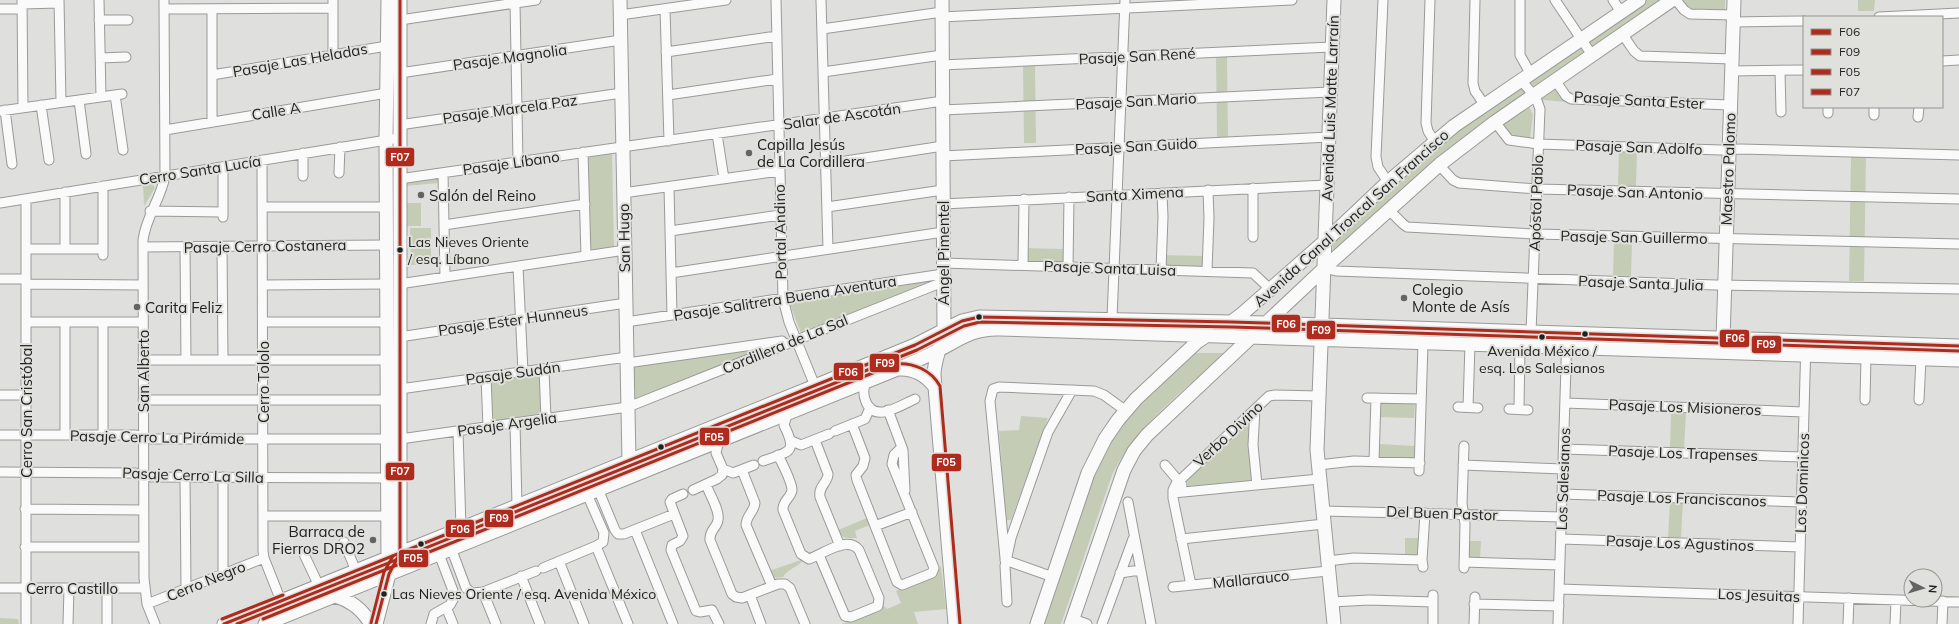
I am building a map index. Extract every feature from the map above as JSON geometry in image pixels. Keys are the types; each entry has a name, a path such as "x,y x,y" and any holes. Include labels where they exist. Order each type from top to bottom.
{"street":[{"path":"99,0 101,97"},
{"path":"388,0 386,245 400,337 400,389 387,478 387,558 389,574"},
{"path":"376,624 389,574 400,553 393,440 387,400 386,322 393,284 399,179 400,0"},
{"path":"400,20 490,3 515,3 536,0"},
{"name":"San Hugo","path":"620,0 629,461 635,474"},
{"path":"620,15 726,0"},
{"name":"Portal Andino","path":"776,0 782,299 789,322 815,386"},
{"path":"821,0 828,249"},
{"path":"822,29 942,10 1292,0"},
{"name":"Avenida Luis Matte Larraín","path":"1331,624 1332,602 1318,465 1319,396 1334,0"},
{"path":"1383,0 1376,157 1378,167 1388,182"},
{"path":"1430,0 1426,126 1435,142"},
{"path":"1475,0 1473,83 1475,91 1484,104"},
{"name":"Apóstol Pablo","path":"1520,0 1520,55 1525,76 1540,109 1531,332"},
{"path":"1555,0 1592,55"},
{"path":"1613,0 1621,12"},
{"name":"Avenida Canal Troncal San Francisco","path":"1037,624 1093,461 1105,439 1126,411 1197,342 1232,322 1325,241 1388,182 1435,142 1484,104 1638,0"},
{"name":"Avenida Canal Troncal San Francisco","path":"1072,621 1118,486 1134,451 1162,420 1324,268 1439,165 1533,95 1623,35 1672,0"},
{"path":"1676,0 1684,10 1690,14 1733,18 1803,21"},
{"name":"Maestro Palomo","path":"1723,338 1734,0"},
{"path":"0,9 22,4 59,2 61,102"},
{"path":"515,3 518,162"},
{"path":"22,4 23,108"},
{"path":"164,5 212,9 333,4 333,55"},
{"path":"1112,319 1124,4"},
{"name":"San Alberto","path":"156,624 147,604 144,588 143,247 145,227 150,211 161,192 165,176 164,5"},
{"path":"212,9 212,122"},
{"path":"665,9 669,141"},
{"name":"Ángel Pimentel","path":"942,10 944,330 934,369 955,624"},
{"path":"1899,16 1959,13"},
{"path":"99,20 128,20"},
{"path":"1623,35 1634,51 1640,56 1780,71 1803,70"},
{"path":"666,52 777,36"},
{"name":"Pasaje Magnolia","path":"400,73 620,40"},
{"name":"Pasaje Las Heladas","path":"212,75 387,46"},
{"name":"Pasaje San René","path":"823,72 942,60 1122,56 1332,47"},
{"path":"100,58 126,57"},
{"path":"1943,61 1959,60"},
{"path":"1780,71 1781,112"},
{"path":"668,95 777,79"},
{"name":"Pasaje Santa Ester","path":"1555,80 1566,96 1572,99 1730,105"},
{"name":"Pasaje San Mario","path":"943,106 1121,101 1330,92"},
{"name":"Calle A","path":"165,130 387,93"},
{"name":"Pasaje Marcela Paz","path":"399,131 517,108 622,93"},
{"path":"12,164 3,110 61,102 118,95 123,150"},
{"path":"79,100 86,154"},
{"path":"41,105 49,160"},
{"name":"Salar de Ascotán","path":"623,148 824,118 943,106"},
{"path":"1918,108 1918,117"},
{"name":"Pasaje San Adolfo","path":"1495,122 1509,140 1538,144 1959,155"},
{"name":"Cerro Santa Lucía","path":"0,203 386,140 399,131"},
{"path":"717,134 724,179"},
{"name":"Pasaje San Guido","path":"826,164 943,151 1119,147 1329,137"},
{"path":"339,173 340,147"},
{"name":"Pasaje Líbano","path":"399,179 583,152 623,148"},
{"path":"583,152 586,256"},
{"path":"303,153 303,176"},
{"name":"Cerro Tololo","path":"262,160 264,558 281,601"},
{"name":"Pasaje San Antonio","path":"1439,165 1453,180 1459,183 1537,189 1959,199"},
{"path":"150,211 223,214 222,167"},
{"path":"624,193 779,170"},
{"path":"443,173 445,277"},
{"name":"Santa Ximena","path":"827,208 943,197 1024,200 1327,185"},
{"path":"26,249 65,249 103,252 103,186"},
{"path":"669,186 672,315"},
{"path":"1253,188 1253,236"},
{"path":"1207,271 1209,218 1208,190"},
{"path":"65,192 65,249"},
{"path":"1161,270 1163,217 1162,193"},
{"path":"1068,267 1069,197"},
{"name":"Cerro San Cristóbal","path":"26,199 26,624"},
{"path":"1023,265 1024,200"},
{"path":"444,225 585,204"},
{"path":"262,207 386,207"},
{"name":"Pasaje San Guillermo","path":"1389,210 1407,227 1535,234 1959,244"},
{"path":"670,231 780,215"},
{"path":"671,273 943,232"},
{"name":"Pasaje Cerro Costanera","path":"143,247 386,245"},
{"path":"185,247 186,360"},
{"path":"222,247 223,360"},
{"path":"263,285 393,284 624,250"},
{"name":"Pasaje Santa Luisa","path":"943,273 1023,265 1255,273 1270,289"},
{"path":"518,266 523,372"},
{"name":"Pasaje Santa Julia","path":"1324,268 1336,271 1533,280 1959,289"},
{"name":"Pasaje Salitrera Buena Aventura","path":"626,322 943,273"},
{"name":"Cordillera de La Sal","path":"628,407 797,339 943,273"},
{"path":"0,279 26,282 143,285"},
{"path":"1305,286 1317,288 1323,294"},
{"name":"Pasaje Ester Hunneus","path":"400,337 626,303"},
{"path":"224,624 915,345 962,321 984,316 1265,323 1959,346"},
{"path":"26,322 143,322"},
{"path":"65,322 65,435"},
{"path":"103,322 103,435"},
{"path":"263,322 386,322"},
{"path":"265,624 846,389 864,388 896,369 939,350 970,333 987,329 1959,360"},
{"name":"Los Salesianos","path":"1558,624 1568,334"},
{"name":"Pasaje Sudán","path":"400,389 544,369 797,339"},
{"name":"Los Dominicos","path":"1798,624 1806,341"},
{"path":"1318,465 1354,461 1374,461 1419,467 1423,343"},
{"path":"1458,407 1473,408 1470,344"},
{"path":"1519,409 1520,346"},
{"path":"1864,400 1866,357"},
{"path":"1919,400 1921,359"},
{"path":"143,360 386,360"},
{"path":"544,369 546,418"},
{"path":"896,369 916,371 927,377 935,387"},
{"path":"486,377 488,427"},
{"path":"1007,602 1005,559 990,401 993,389 999,387 1072,390 1101,393 1126,411"},
{"path":"788,412 784,425 792,441 801,445 865,419 869,410 864,388"},
{"path":"1005,559 1012,533 1048,432 1072,390"},
{"name":"Verbo Divino","path":"1173,493 1174,487 1178,481 1269,396 1275,394 1319,396"},
{"path":"0,395 26,396"},
{"path":"1374,461 1372,398 1421,400"},
{"path":"869,410 878,413 915,399"},
{"path":"143,400 387,400"},
{"name":"Pasaje Los Misioneros","path":"1565,403 1804,412"},
{"name":"Pasaje Argelia","path":"393,440 628,407"},
{"path":"1255,409 1253,445 1257,485"},
{"path":"1509,409 1528,410"},
{"path":"852,424 865,458 863,466 857,473 856,477 897,582 904,584 932,573 934,570 906,497 905,463 902,447 888,410"},
{"path":"769,420 784,425"},
{"path":"515,423 517,506"},
{"path":"458,431 461,528"},
{"name":"Pasaje Cerro La Pirámide","path":"0,435 136,435 151,439 393,440"},
{"path":"693,490 720,477 723,469 716,453 719,440"},
{"path":"815,440 828,474 828,479 820,488 820,496 840,546"},
{"path":"763,461 788,450 792,441"},
{"path":"1464,446 1462,503 1465,524 1464,565 1560,565"},
{"path":"699,448 716,453"},
{"name":"Pasaje Los Trapenses","path":"1564,449 1803,457"},
{"path":"778,455 792,489 790,495 784,503 783,510 798,547 805,558 811,558 840,546 852,544 859,550 880,603 876,607 851,617 845,616 819,555"},
{"path":"723,469 733,473 754,465"},
{"path":"1165,466 1188,492"},
{"path":"1464,466 1563,469"},
{"path":"742,470 755,503 754,508 746,520 746,525 772,586"},
{"name":"Pasaje Cerro La Silla","path":"0,472 136,473 151,477 387,478"},
{"path":"185,477 186,588"},
{"path":"223,477 224,574"},
{"path":"1191,586 1173,493 1319,479"},
{"path":"706,484 718,516 717,523 710,534 711,542 732,594 739,598 780,583 788,586 805,624"},
{"path":"592,492 616,532 622,535 674,514"},
{"path":"451,548 468,590 472,593 483,592 603,542 604,535 592,492"},
{"path":"683,494 671,501 670,504 683,536 681,540 671,546 677,565 696,611 700,612 712,610 719,624"},
{"name":"Pasaje Los Franciscanos","path":"1562,494 1801,502"},
{"path":"1128,502 1151,624"},
{"path":"26,509 143,510"},
{"path":"875,526 912,512"},
{"name":"Del Buen Pastor","path":"1182,539 1323,518 1424,513 1562,517"},
{"name":"Mallarauco","path":"1173,588 1328,566 1354,558 1423,563 1424,513"},
{"path":"263,516 387,516"},
{"path":"635,530 673,624"},
{"path":"1105,621 1120,573 1134,538"},
{"name":"Pasaje Los Agustinos","path":"1561,539 1800,547"},
{"path":"344,542 356,571"},
{"path":"596,546 628,624"},
{"path":"25,547 144,547"},
{"path":"302,550 319,586"},
{"path":"431,624 434,614 454,601 455,594 439,554"},
{"name":"Cerro Negro","path":"147,604 264,558"},
{"path":"1005,559 1053,577"},
{"path":"559,561 584,624"},
{"path":"1120,573 1140,570"},
{"path":"521,576 540,624"},
{"name":"Cerro Castillo","path":"0,588 144,588"},
{"path":"68,624 69,588"},
{"path":"107,624 108,588"},
{"name":"Los Jesuitas","path":"1559,589 1903,600"},
{"path":"483,592 496,624"},
{"path":"750,595 761,624"},
{"path":"334,596 348,600 358,607 371,624"},
{"path":"1848,624 1849,598"},
{"path":"1332,602 1433,599 1432,624"},
{"path":"1474,624 1474,600 1559,606"},
{"path":"1895,624 1896,600"},
{"name":"Los Jesuitas","path":"1943,601 1959,602"},
{"path":"446,607 452,624"},
{"path":"1942,624 1943,608"},
{"path":"1072,621 1087,624"}],"green space":[{"path":"1646,0 1663,0 1600,44 1334,255 1331,239 1468,120"},
{"path":"1680,0 1725,0 1725,13 1691,12"},
{"path":"1858,0 1875,0 1874,11 1858,11"},
{"path":"1216,57 1227,57 1228,137 1217,137"},
{"path":"1035,63 1036,143 1024,143 1023,64"},
{"path":"1555,86 1567,102 1543,100 1542,104 1538,97"},
{"path":"1528,104 1533,115 1530,139 1508,137 1498,125"},
{"path":"1619,150 1637,151 1636,186 1618,186"},
{"path":"612,152 614,247 588,250 586,155"},
{"path":"1851,155 1866,155 1864,281 1849,281"},
{"path":"438,174 438,183 406,186 405,179"},
{"path":"151,182 155,188 144,206 143,184"},
{"path":"406,203 421,203 421,226 405,226"},
{"path":"410,228 431,228 431,264 411,265"},
{"path":"1614,241 1632,241 1631,277 1613,276"},
{"path":"1025,248 1064,249 1064,264 1027,265"},
{"path":"1163,255 1205,256 1204,268 1164,267"},
{"path":"929,280 930,284 802,336 788,299"},
{"path":"771,346 631,403 631,367"},
{"path":"1192,353 1225,353 1162,409 1134,440 1122,457 1112,475 1061,624 1043,624 1091,483 1106,447 1127,416"},
{"path":"540,373 542,413 491,422 490,382"},
{"path":"1378,401 1415,403 1414,418 1377,417"},
{"path":"1671,413 1686,413 1684,449 1670,448"},
{"path":"1021,416 1048,418 1011,520 1006,520 999,431 1019,430"},
{"path":"1250,420 1252,481 1188,486 1187,479"},
{"path":"1379,444 1415,446 1414,459 1378,458"},
{"path":"1670,501 1683,501 1681,538 1668,538"},
{"path":"867,518 870,525 855,531 857,538 843,537 838,530"},
{"path":"1405,538 1419,538 1418,556 1405,555"},
{"path":"1467,541 1481,541 1480,559 1467,558"},
{"path":"804,559 783,577 774,578 769,571"},
{"path":"941,566 946,609 914,612 918,624 842,624 884,606 887,609 901,603 896,591 937,573"},
{"path":"0,618 18,619 19,624 0,624"}],"transit line":[{"name":"F07","path":"376,624 389,574 400,553 400,0"},
{"name":"F06","path":"224,624 915,345 962,321 979,317 1232,322 1959,346"},
{"name":"F09","path":"237,624 917,350 964,326 980,322 1232,327 1959,351"},
{"name":"F05","path":"263,619 895,364 908,364 927,371 940,386 960,624"},
{"name":"F05","path":"371,623 384,572 393,556"},
{"name":"F05","path":"222,619 283,595"}],"place":[{"name":"Capilla Jesús de La Cordillera","path":"749,153"},
{"name":"Salón del Reino","path":"421,195"},
{"name":"Las Nieves Oriente / esq. Líbano","path":"400,250"},
{"name":"Colegio Monte de Asís","path":"1404,298"},
{"name":"Carita Feliz","path":"137,307"},
{"name":"Avenida México / esq. Los Salesianos","path":"1542,337"},
{"name":"Barraca de Fierros DRO2","path":"373,540"},
{"name":"Las Nieves Oriente / esq. Avenida México","path":"384,594"}]}
